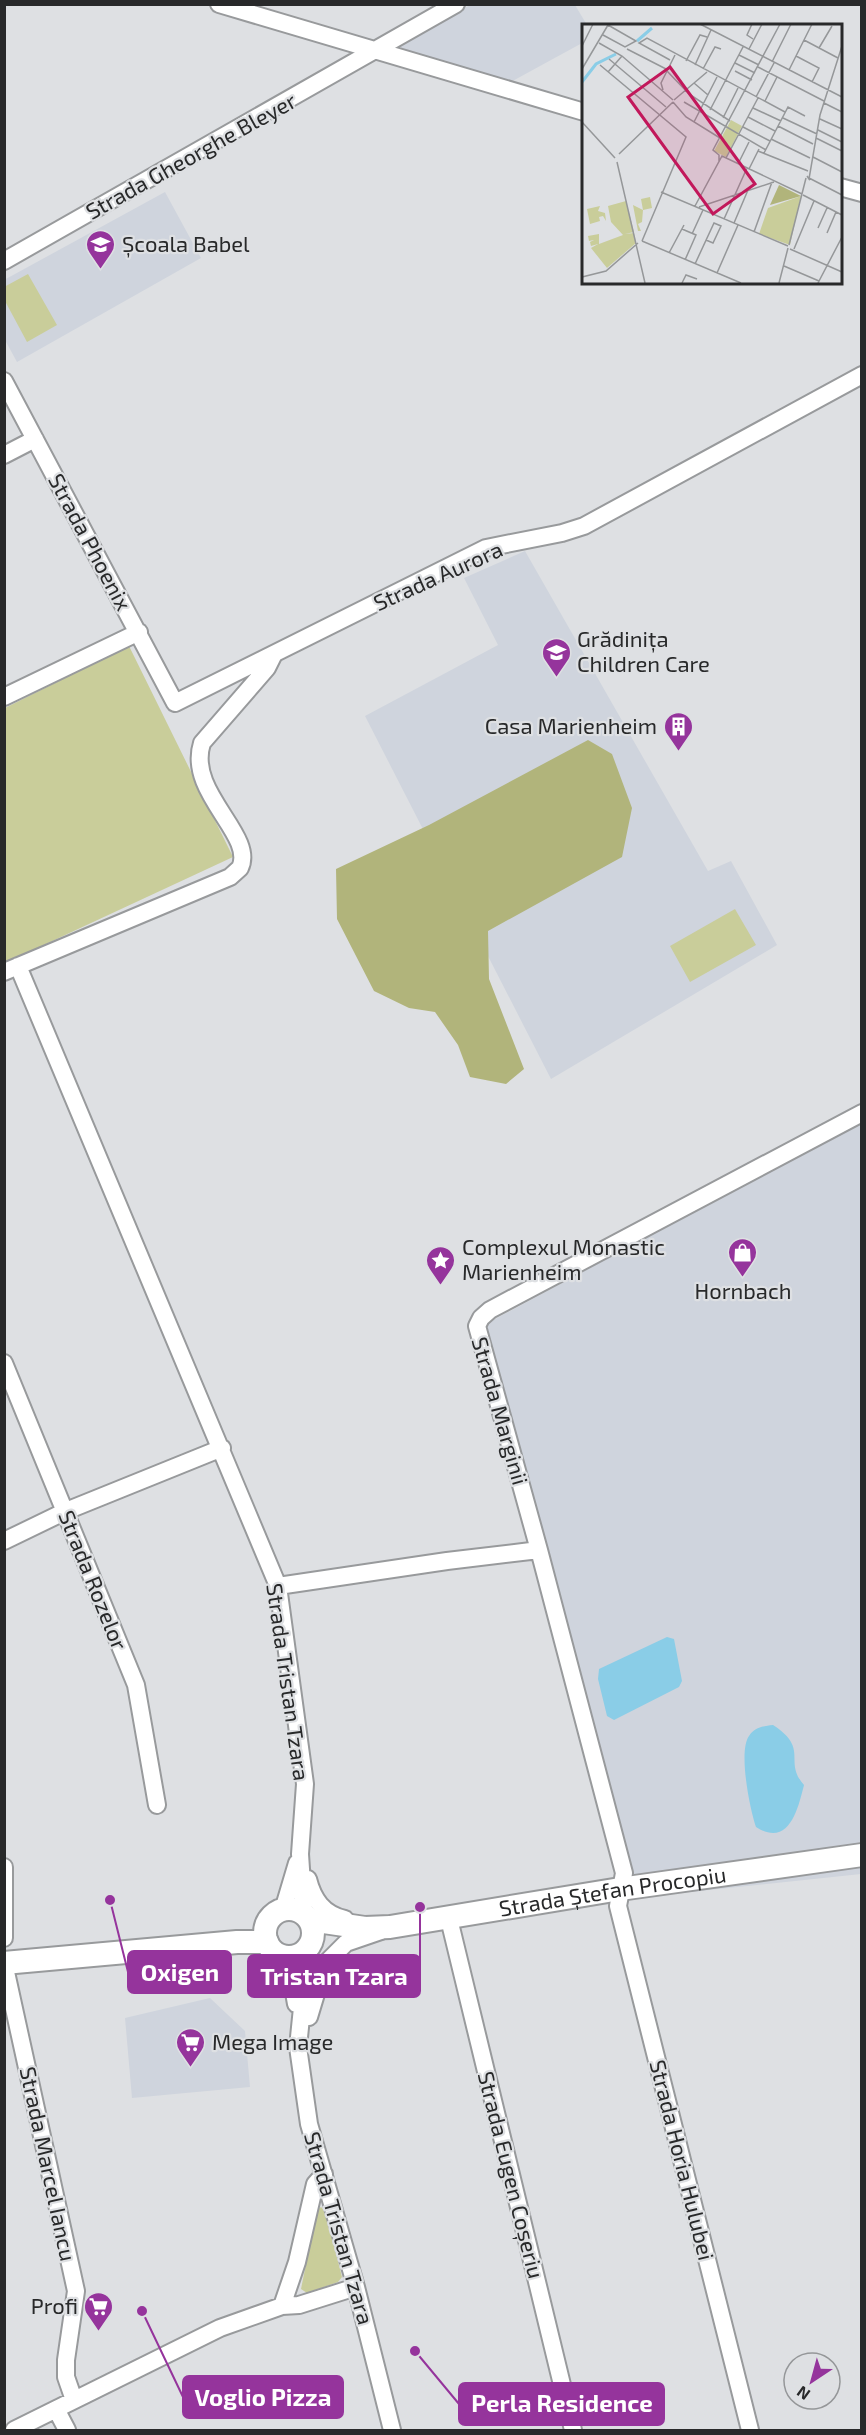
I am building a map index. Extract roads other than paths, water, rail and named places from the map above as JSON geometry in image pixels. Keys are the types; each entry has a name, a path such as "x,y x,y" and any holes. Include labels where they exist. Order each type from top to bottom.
{"street":[{"path":"219,4 582,111"},
{"name":"Strada Gheorghe Bleyer","path":"4,261 456,4"},
{"path":"842,188 861,193"},
{"name":"Strada Aurora","path":"175,703 486,548 562,533 584,526 861,375"},
{"name":"Strada Phoenix","path":"4,381 175,703"},
{"path":"4,455 35,439"},
{"path":"4,697 139,632"},
{"path":"11,969 231,877 240,868 243,850 203,782 199,768 199,752 202,743 267,669 273,654"},
{"name":"Strada Tristan Tzara","path":"11,969 222,1448 278,1586 305,1784 299,1914"},
{"name":"Strada Marginii","path":"620,1889 624,1873 539,1550 478,1337 477,1326 481,1317 490,1310 861,1113"},
{"name":"Strada Rozelor","path":"4,1362 136,1686 157,1805"},
{"path":"4,1541 66,1511 222,1448"},
{"path":"278,1586 539,1550"},
{"name":"Strada Tristan Tzara","path":"300,1854 311,1892 327,1912 341,1918 390,1927"},
{"name":"Strada Ștefan Procopiu","path":"299,1914 365,1928 390,1927 620,1889 861,1856"},
{"path":"4,1867 4,1938"},
{"name":"Strada Horia Hulubei","path":"620,1889 618,1906 750,2430"},
{"path":"299,1914 313,1927 303,1950 275,1953 266,1934 272,1916 299,1914"},
{"name":"Strada Eugen Coșeriu","path":"449,1919 573,2430"},
{"path":"298,2048 325,1964 346,1943 390,1927"},
{"name":"Strada Ștefan Procopiu","path":"303,1950 365,1928"},
{"path":"4,1963 237,1942 266,1934"},
{"name":"Strada Tristan Tzara","path":"303,1950 298,2048 309,2124 356,2287 392,2430"},
{"name":"Strada Marcel Iancu","path":"4,1963 76,2291 66,2360 66,2377 74,2400"},
{"path":"282,2306 297,2262 315,2184 324,2174"},
{"path":"14,2430 220,2328 282,2306 299,2305 356,2287"},
{"path":"56,2409 68,2430"}],"water":[{"path":"667,1637 674,1639 682,1681 679,1687 614,1720 607,1716 598,1679 599,1669"},
{"path":"773,1725 784,1733 794,1748 795,1769 804,1785 799,1805 790,1823 777,1833 756,1827 748,1795 745,1767 746,1744 751,1733"}],"place":[{"name":"Școala Babel","path":"101,270"},
{"name":"Grădinița Children Care","path":"556,678"},
{"name":"Casa Marienheim","path":"678,752"},
{"name":"Hornbach","path":"743,1278"},
{"name":"Complexul Monastic Marienheim","path":"441,1286"},
{"name":"Oxigen","path":"110,1900"},
{"name":"Tristan Tzara","path":"420,1907"},
{"name":"Mega Image","path":"191,2068"},
{"name":"Voglio Pizza","path":"142,2311"},
{"name":"Profi","path":"99,2332"},
{"name":"Perla Residence","path":"415,2351"}]}
